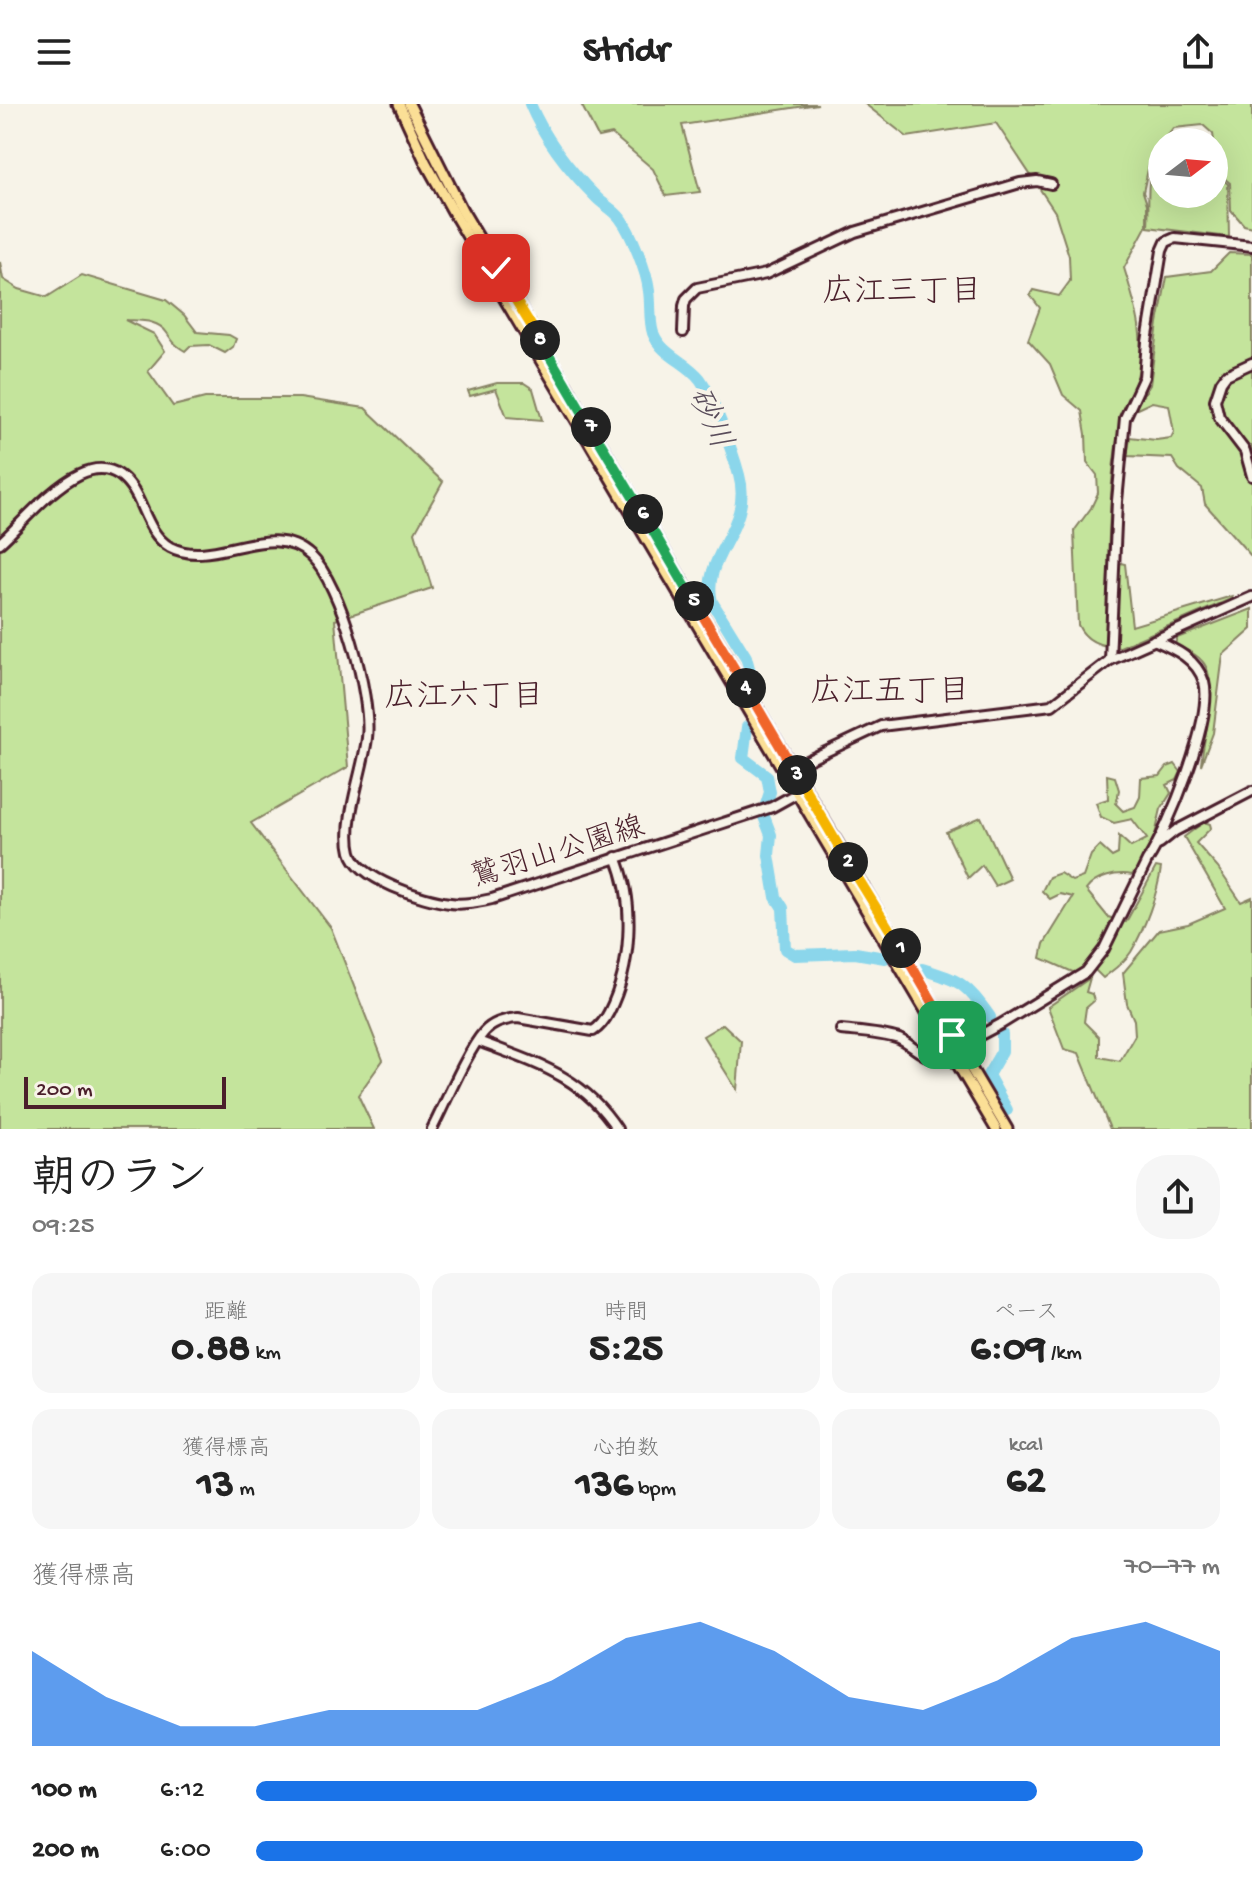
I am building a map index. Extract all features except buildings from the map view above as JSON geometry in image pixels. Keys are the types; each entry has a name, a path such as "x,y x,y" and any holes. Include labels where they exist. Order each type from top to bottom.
{"main road":[{"path":"399,104 426,163 455,215 1007,1129"},
{"path":"409,104 462,210 789,770"},
{"path":"801,790 996,1129"}],"street":[{"path":"683,332 686,299 697,288 766,274 855,232 1020,183 1037,181 1051,184"},
{"path":"1110,660 1117,501 1125,418 1144,377 1162,251 1166,242 1175,238 1252,246"},
{"path":"1252,363 1226,375 1215,400 1219,417 1245,451 1252,476"},
{"name":"鷲羽山公園線","path":"0,543 68,479 88,469 100,469 119,476 128,484 151,526 168,546 192,553 281,541 304,550 314,558 331,589 352,641 363,681 367,737 350,836 353,858 366,874 425,898 464,903 492,899 765,809 801,790"},
{"path":"789,770 881,726 1052,705 1110,660 1252,597"},
{"path":"841,1030 896,1038 931,1058 950,1052 1001,1024 1086,972 1104,949 1156,847 1187,776 1206,693 1203,680 1188,659 1176,649 1154,640"},
{"path":"1156,847 1175,831 1252,791"},
{"path":"432,1129 478,1041 491,1026 509,1018 533,1019 593,1031 600,1027 625,973 627,905 616,857"},
{"path":"478,1041 552,1069 571,1080 601,1106 617,1129"}],"green space":[{"path":"581,104 818,104 682,125 700,192 666,196 653,169 612,134 598,137"},
{"path":"865,104 1252,104 1252,227 1244,225 1231,210 1228,128 1206,128 1203,125 1148,128 1148,170 1143,192 1147,204 1147,225 1124,268 1138,322 1140,363 1122,413 1118,435 1108,560 1125,564 1132,626 1233,598 1120,647 1096,642 1081,631 1078,625 1074,531 1098,493 1097,475 1087,462 1082,411 1063,395 1050,364 1028,340 1040,308 1030,295 1033,290 1059,296 1070,281 1069,256 1055,212 996,123 907,137"},
{"path":"1228,184 1229,237 1148,227 1148,208 1228,208"},
{"path":"1229,253 1252,254 1252,557 1205,504 1202,488 1179,469 1172,458 1127,456 1130,437 1156,440 1171,438 1174,432 1169,405 1152,402 1137,409 1136,406 1150,385 1167,277 1211,271"},
{"path":"0,262 3,279 19,289 47,297 82,275 166,300 184,315 197,332 229,335 236,339 233,347 225,353 209,345 190,346 185,351 159,325 125,320 154,334 165,351 148,371 173,406 205,398 300,398 365,408 443,482 415,532 432,588 335,620 348,767 251,823 331,928 383,1060 358,1095 374,1129 0,1129"},
{"path":"497,383 524,383 533,389 542,420 507,417 496,389 470,396 468,391"},
{"path":"1252,609 1252,629 1223,655 1213,733 1201,765 1210,682 1202,661 1175,644 1177,638"},
{"path":"1175,764 1181,772 1177,780 1167,785 1171,793 1161,809 1155,835 1138,868 1132,875 1120,874 1101,879 1086,890 1108,917 1126,922 1156,867 1161,868 1150,911 1131,952 1103,978 1088,963 1075,973 1041,958 1044,944 1073,897 1060,894 1050,899 1042,891 1049,877 1060,873 1072,881 1083,877 1091,855 1100,846 1112,857 1118,854 1119,836 1131,847 1147,839 1132,819 1114,823 1101,817 1096,803 1108,799 1107,775 1115,777 1119,790 1116,804 1123,811 1135,807 1140,797 1141,778 1160,776 1167,767"},
{"path":"981,817 1010,879 995,886 982,865 968,878 946,832"},
{"path":"1204,822 1211,828 1196,843 1241,902 1252,897 1252,1129 1110,1129 1079,1053 1064,1049 1048,1007 1090,978 1086,992 1092,994 1094,1001 1086,1008 1084,1022 1099,1037 1099,1057 1120,1061 1135,1035 1123,973 1159,930 1188,924 1225,908 1184,837"},
{"path":"723,1024 741,1041 737,1090 703,1036"}],"waterway":[{"name":"砂川","path":"530,104 550,142 567,165 624,224 645,274 653,333 668,353 700,379 722,426 739,475 742,494 734,526 713,570 710,586 712,602 746,657 750,672"},
{"name":"砂川","path":"747,727 743,758 767,776 770,792 763,814 771,835 769,855 776,897 783,908 785,949 795,955 855,953 885,958"},
{"name":"砂川","path":"922,969 962,985 990,1017"},
{"name":"砂川","path":"1002,1034 1002,1051 988,1075 1007,1110"}],"district":[{"name":"広江三丁目","path":"902,289"},
{"name":"広江五丁目","path":"890,689"},
{"name":"広江六丁目","path":"464,694"}],"route":[{"path":"496,268 952,1035"}]}
